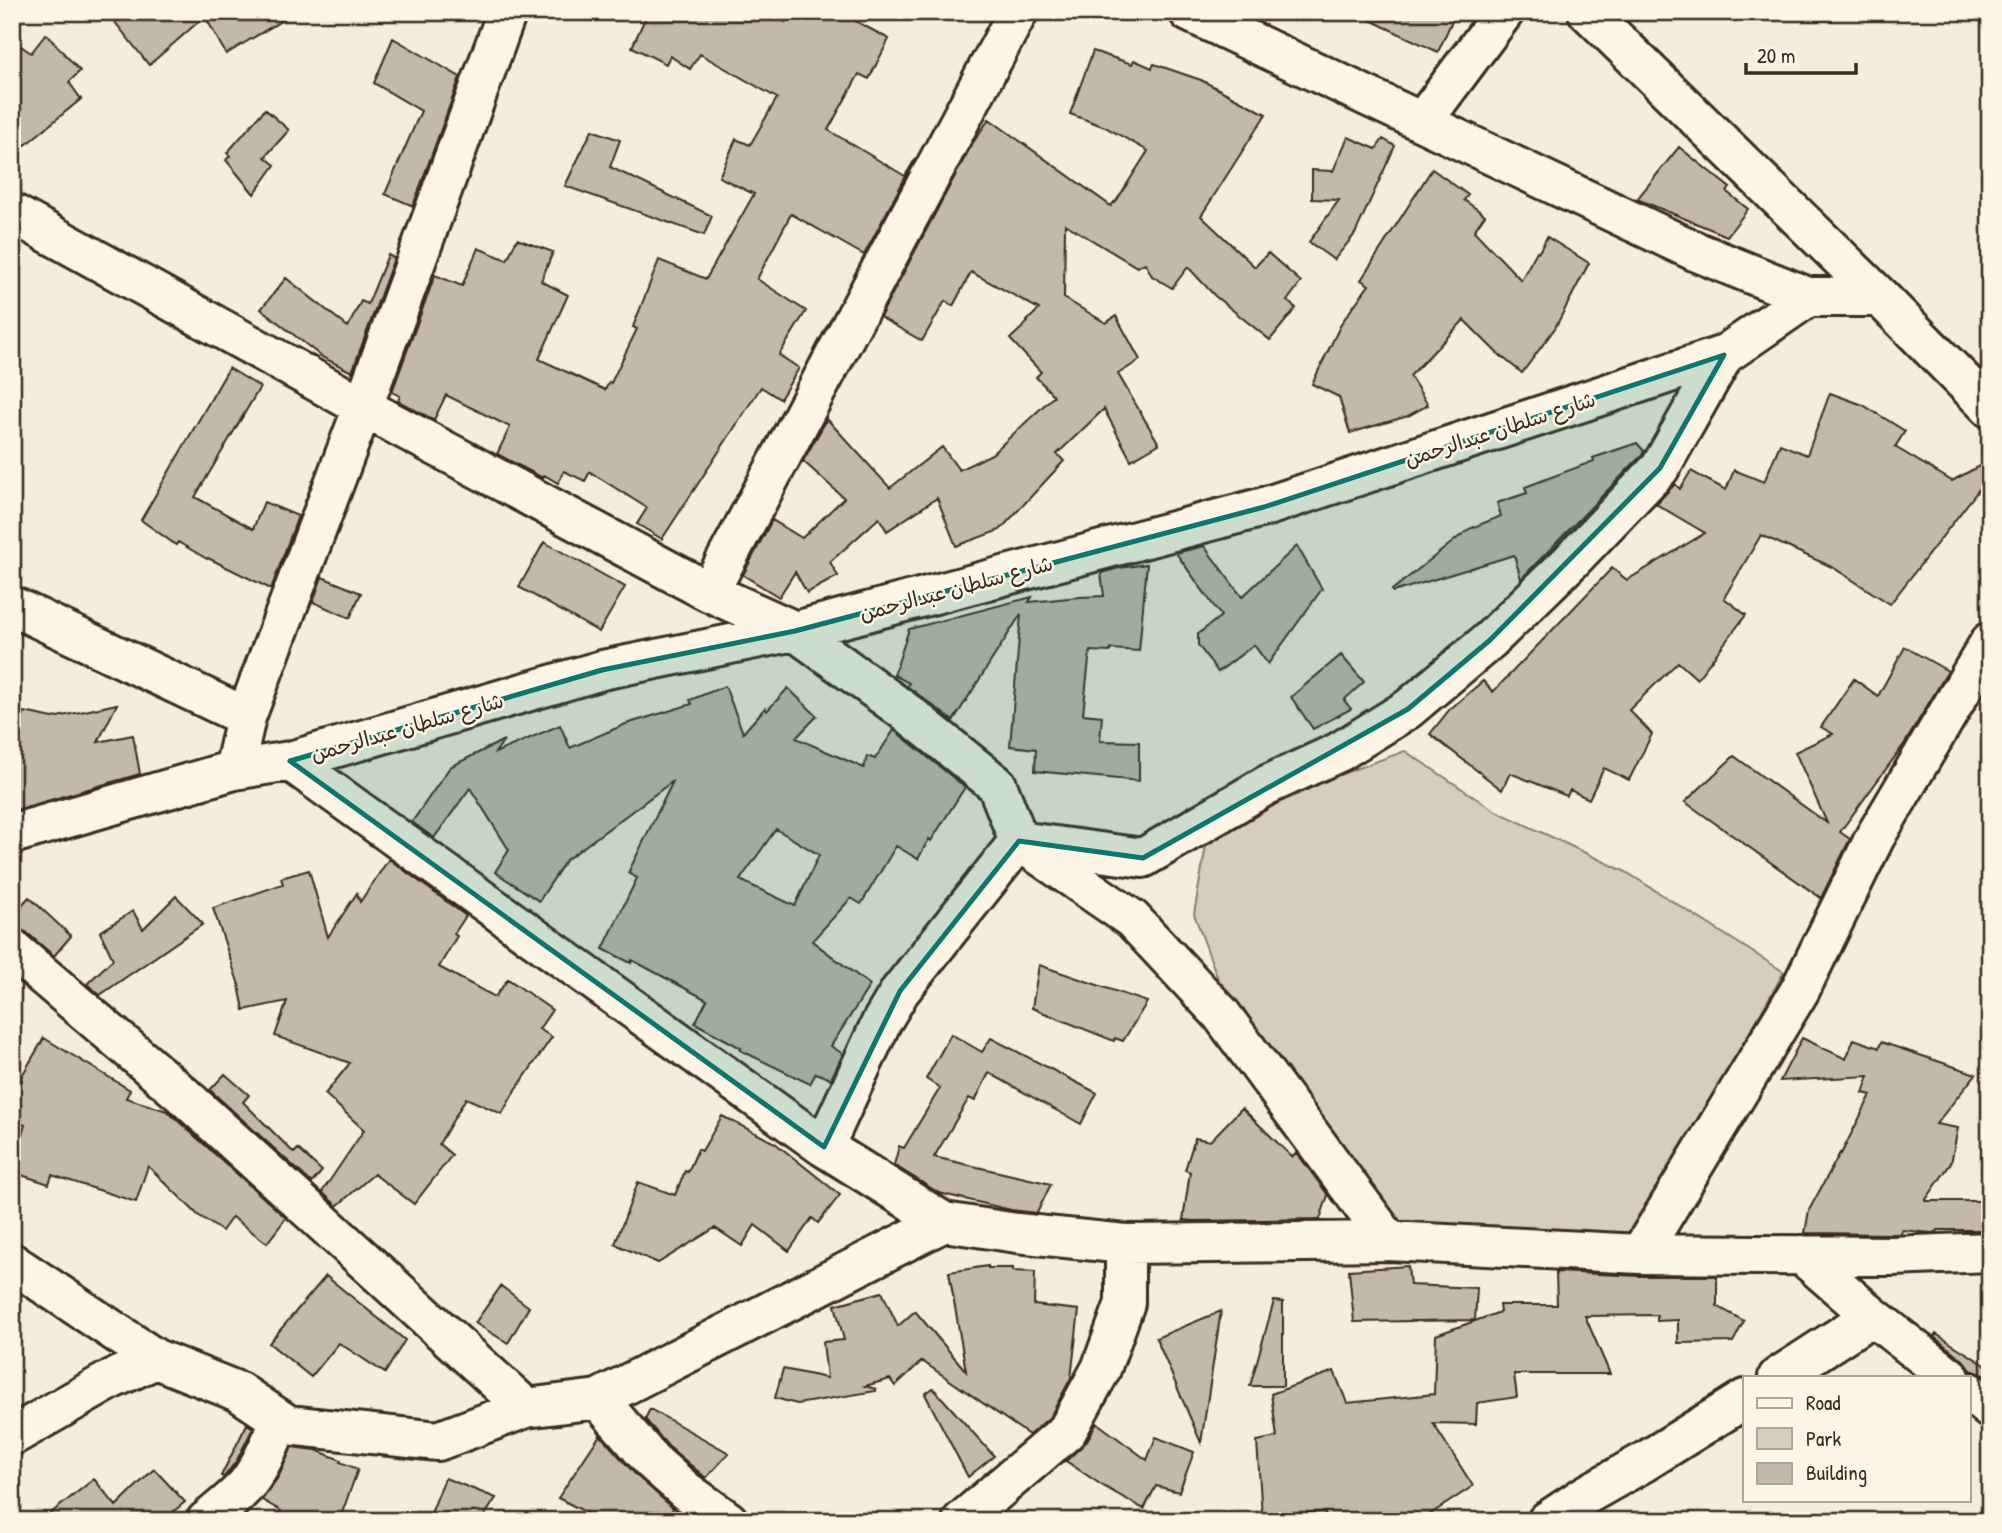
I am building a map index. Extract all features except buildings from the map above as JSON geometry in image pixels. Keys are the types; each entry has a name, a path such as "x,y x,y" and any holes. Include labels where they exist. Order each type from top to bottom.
{"street":[{"path":"234,770 246,718 508,12"},
{"path":"709,592 1018,12"},
{"path":"1189,12 1697,252 1808,297 1880,297"},
{"path":"1422,122 1504,12"},
{"path":"1588,12 1990,408"},
{"path":"12,213 363,407 709,592 795,631 910,715 997,785 1019,841 1132,919 1221,1014 1389,1241"},
{"name":"شارع سلطان عبدالرحمن","path":"12,834 234,770 290,761 602,670 795,631 1264,507 1724,355 1808,297"},
{"path":"1019,841 1143,858 1267,785 1339,752 1408,709 1490,640 1660,468 1724,355"},
{"path":"12,606 246,718"},
{"path":"1640,1254 1800,990 1875,837 1990,642"},
{"path":"290,761 824,1147 944,1222 1017,1233 1125,1244 1389,1241 1640,1254 1892,1256 1990,1252"},
{"path":"824,1147 881,1023 900,991 1019,841"},
{"path":"12,949 184,1096 526,1408"},
{"path":"12,1263 156,1359 239,1392 288,1425 438,1441 526,1408 598,1399 944,1222"},
{"path":"962,1521 1067,1431 1101,1368 1125,1303 1125,1244"},
{"path":"1802,1255 1872,1316 1949,1376"},
{"path":"1780,1376 1872,1316"},
{"path":"12,1436 112,1379 156,1359"},
{"path":"1970,1393 1990,1409"},
{"path":"598,1399 652,1461 686,1491 728,1521"},
{"path":"1547,1521 1743,1400"},
{"path":"205,1521 249,1482 276,1430 288,1425"}],"highlighted area":[{"path":"1724,355 1660,468 1490,640 1408,709 1143,858 1019,841 900,991 824,1147 290,761 602,670 795,631 1264,507"}],"green space":[{"path":"1405,751 1494,810 1626,872 1784,972 1634,1236 1387,1225 1225,998 1194,914 1207,840 1311,785"}]}
